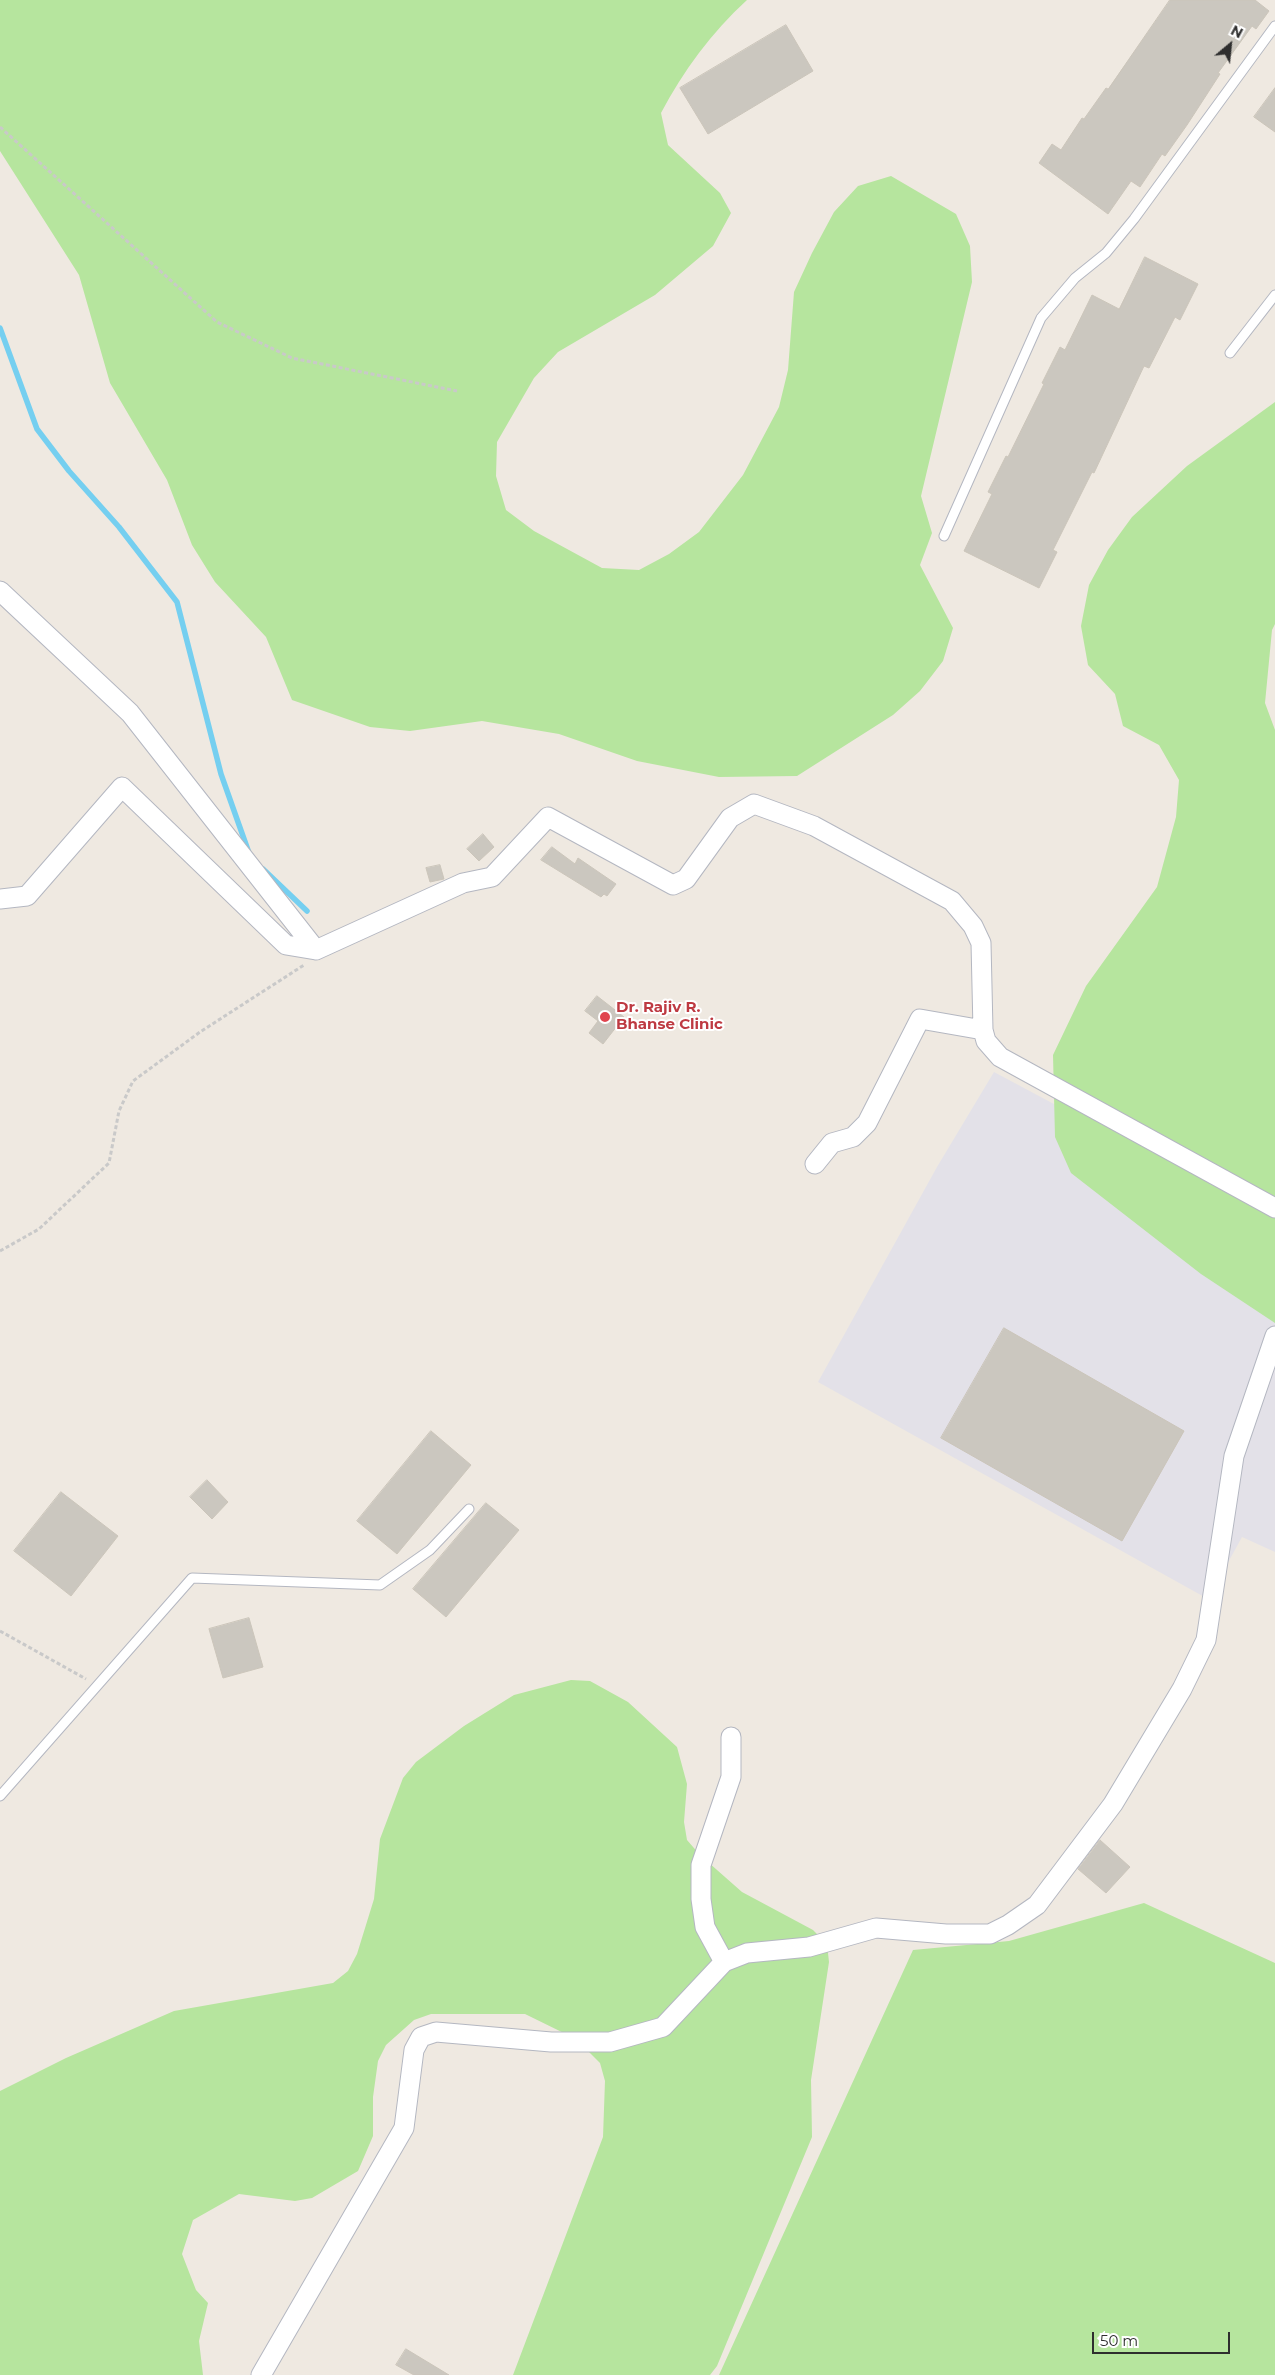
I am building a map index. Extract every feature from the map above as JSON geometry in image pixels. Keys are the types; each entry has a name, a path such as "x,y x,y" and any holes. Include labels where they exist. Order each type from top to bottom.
{"street":[{"path":"0,592 130,713 316,950"},
{"path":"0,899 27,896 122,786 286,945 316,950 463,883 492,877 548,818 673,885 686,879 730,818 754,804 814,826 952,901 973,926 981,943 983,1030 986,1041 1000,1057 1275,1208"},
{"path":"815,1164 832,1143 853,1137 867,1123 920,1019 983,1030"},
{"path":"261,2375 404,2128 414,2050 421,2037 436,2032 551,2042 610,2042 663,2027 724,1962 747,1954 810,1947 876,1928 946,1934 990,1934 1008,1925 1037,1905 1113,1804 1182,1689 1206,1640 1234,1456 1275,1336"},
{"path":"724,1962 705,1927 701,1899 701,1865 731,1777 731,1737"}],"lane":[{"path":"944,536 1041,318 1075,278 1106,253 1134,219 1275,26"},
{"path":"1230,353 1275,295"},
{"path":"0,1796 192,1578 380,1585 430,1550 469,1509"}],"path":[{"path":"0,127 217,322 292,358 456,392"},
{"path":"0,1251 39,1229 109,1163 119,1112 132,1081 200,1032 301,968 316,950"},
{"path":"0,1631 97,1685"}],"shaded area":[{"path":"994,1072 1275,1222 1275,1552 1242,1537 1208,1599 818,1382 937,1167"}],"green space":[{"path":"0,0 747,0 722,25 699,53 661,113 668,145 720,193 731,213 713,246 655,295 558,352 534,378 497,442 496,476 506,510 534,531 602,568 639,570 669,554 699,532 743,475 779,407 788,370 794,292 834,212 858,186 891,176 956,214 970,246 972,282 921,496 932,533 920,565 953,628 943,661 920,691 893,715 797,776 719,777 637,761 559,734 482,721 410,731 370,727 292,700 266,637 215,582 192,545 167,480 110,383 79,275 0,151"},
{"path":"1275,402 1275,624 1272,630 1265,703 1275,730 1275,1323 1201,1274 1071,1173 1055,1137 1053,1055 1086,986 1157,887 1176,817 1179,780 1159,745 1123,726 1115,694 1088,665 1081,626 1089,585 1108,550 1132,517 1187,466"},
{"path":"571,1680 590,1681 628,1702 677,1747 687,1784 684,1822 687,1840 700,1855 742,1892 813,1930 827,1944 829,1962 811,2080 812,2137 717,2366 710,2375 513,2375 603,2137 605,2081 600,2063 576,2039 525,2014 431,2014 414,2020 386,2045 378,2061 373,2097 373,2136 358,2171 312,2198 295,2201 239,2194 193,2220 182,2254 196,2290 208,2303 199,2341 203,2375 0,2375 0,2091 66,2058 174,2011 333,1983 348,1971 357,1954 374,1899 380,1839 403,1778 416,1762 464,1726 514,1695"},
{"path":"1144,1903 1275,1963 1275,2375 719,2375 913,1950 1009,1941"}],"building":[{"path":"1170,0 1255,0 1269,11 1256,29 1252,26 1218,73 1220,74 1165,156 1162,154 1140,187 1131,181 1108,214 1039,163 1052,144 1061,150 1082,118 1084,119 1106,88 1108,89"},
{"path":"786,25 813,71 708,134 680,88"},
{"path":"1275,88 1275,132 1254,117"},
{"path":"1145,257 1198,284 1180,320 1175,317 1149,368 1144,366 1094,473 1092,472 1053,550 1057,552 1039,588 964,551 992,494 988,492 1006,456 1008,457 1060,347 1065,350 1092,295 1119,309"},
{"path":"483,834 494,847 479,861 467,849"},
{"path":"552,847 575,864 578,858 616,884 607,896 604,894 601,897 541,860"},
{"path":"440,865 444,879 430,882 426,868"},
{"path":"597,996 624,1017 603,1044 589,1033 598,1021 585,1011"},
{"path":"1004,1328 1184,1431 1122,1541 941,1438"},
{"path":"431,1431 471,1465 397,1554 357,1521"},
{"path":"207,1480 228,1502 212,1519 190,1497"},
{"path":"61,1492 118,1536 71,1596 14,1551"},
{"path":"486,1503 519,1530 446,1617 413,1589"},
{"path":"249,1618 263,1667 223,1678 209,1629"},
{"path":"1100,1840 1130,1867 1106,1893 1078,1869"},
{"path":"406,2349 449,2375 414,2375 396,2365"}],"waterway":[{"path":"0,328 37,429 69,471 119,527 177,602 221,774 249,853"},
{"path":"263,869 307,911"}],"place":[{"name":"Dr. Rajiv R. Bhanse Clinic","path":"605,1017"}]}
